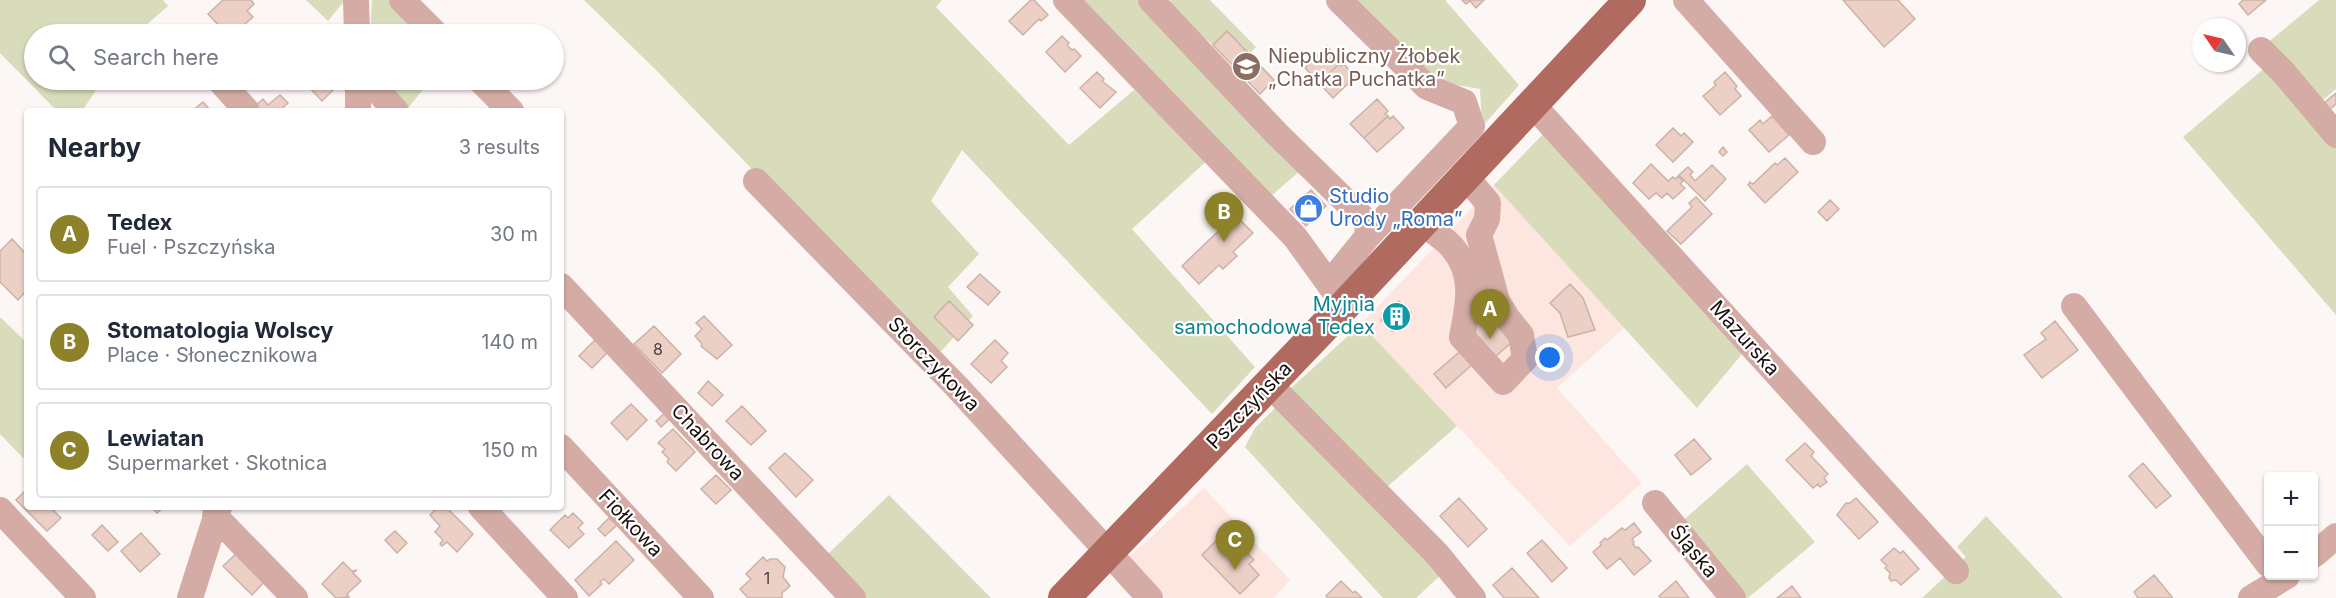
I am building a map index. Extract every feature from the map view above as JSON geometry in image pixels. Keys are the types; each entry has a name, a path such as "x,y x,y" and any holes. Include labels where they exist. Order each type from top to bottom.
{"main road":[{"name":"Pszczyńska","path":"1064,598 1269,384 1337,295 1422,223 1629,0"}],"street":[{"path":"356,0 357,24"},
{"path":"402,0 426,24"},
{"path":"1066,0 1295,237 1337,295 1368,236 1472,126 1464,102 1427,87 1339,0"},
{"path":"1151,0 1276,134 1366,222 1368,236"},
{"path":"1686,0 1813,142"},
{"path":"2261,50 2336,135"},
{"path":"228,90 244,108"},
{"path":"358,90 358,108"},
{"path":"377,90 393,108"},
{"path":"490,90 508,108"},
{"name":"Mazurska","path":"1533,105 1956,571"},
{"path":"1452,246 1466,244 1479,235 1487,219 1488,203 1466,177"},
{"name":"Storczykowa","path":"756,181 958,388 1150,598"},
{"path":"1422,223 1452,246 1466,268 1470,292 1462,338 1503,382 1526,358 1521,334 1508,320 1497,301 1479,235"},
{"name":"Chabrowa","path":"564,289 854,598"},
{"path":"2074,306 2264,554"},
{"path":"1269,384 1437,554 1473,598"},
{"name":"Fiołkowa","path":"564,450 700,598"},
{"name":"Śląska","path":"1655,503 1734,598"},
{"path":"0,510 83,598"},
{"path":"484,510 565,598"},
{"path":"190,598 217,512"},
{"path":"217,512 295,598"},
{"path":"2318,551 2336,536"},
{"path":"2250,598 2279,580"}],"shaded area":[{"path":"1494,185 1625,327 1557,388 1642,483 1570,546 1361,324"},
{"path":"1204,488 1290,580 1274,598 1165,598 1128,558"}],"green space":[{"path":"0,0 163,0 168,6 147,24 24,24 24,77 0,53"},
{"path":"306,0 345,0 328,21"},
{"path":"372,0 389,0 418,24 371,24"},
{"path":"584,0 942,0 936,7 1069,145 1134,90 1209,159 1132,229 1255,367 1212,414 962,150 931,201 979,254 948,287 973,316 935,358 656,70"},
{"path":"1077,0 1144,0 1302,169 1269,198"},
{"path":"1171,0 1210,0 1256,47 1249,54 1227,32 1213,45 1206,39 1199,45 1163,8"},
{"path":"1352,0 1445,0 1519,85 1482,127 1480,89 1435,81"},
{"path":"2319,0 2336,0 2336,89 2317,105 2266,44"},
{"path":"2267,66 2336,133 2336,315 2183,137"},
{"path":"36,90 96,90 84,108 54,108"},
{"path":"391,90 423,90 408,108"},
{"path":"1545,132 1747,348 1697,408 1494,185"},
{"path":"0,317 24,340 24,459 0,434"},
{"path":"1361,324 1457,426 1387,487 1289,390"},
{"path":"1281,402 1445,571 1416,598 1383,598 1245,447 1255,428"},
{"path":"1747,464 1815,542 1748,598 1740,598 1678,525"},
{"path":"889,495 991,598 864,598 828,554"},
{"path":"1986,516 2063,598 1922,598 1966,557 1957,547"}],"building":[{"path":"223,0 251,0 254,4 247,11 253,17 245,24 217,24 208,14"},
{"path":"1031,0 1034,0 1048,15 1041,21 1039,19 1023,35 1009,21"},
{"path":"1462,0 1484,0 1476,8 1470,1 1466,4"},
{"path":"1843,0 1898,0 1915,19 1884,47"},
{"path":"2243,0 2266,0 2248,15 2239,4"},
{"name":"Niepubliczny Żłobek „Chatka Puchatka”","path":"1227,31 1274,80 1260,94 1213,45"},
{"path":"1062,36 1069,43 1067,45 1081,56 1065,72 1046,52"},
{"path":"1327,46 1339,59 1336,61 1339,64 1319,83 1305,68"},
{"path":"1339,64 1341,66 1344,64 1355,77 1333,98 1319,83"},
{"path":"1097,72 1104,79 1102,81 1116,92 1100,108 1080,88"},
{"path":"1725,72 1737,86 1735,89 1741,96 1720,115 1703,96 1716,85 1714,82"},
{"path":"312,90 333,90 322,101"},
{"path":"2336,93 2336,104 2328,111 2323,104"},
{"path":"280,95 288,103 282,108 254,107 263,99 268,105"},
{"path":"1377,99 1388,111 1385,114 1388,116 1364,138 1350,124"},
{"path":"203,102 208,108 196,108"},
{"path":"1388,116 1390,119 1393,116 1404,128 1377,152 1364,138"},
{"path":"1772,116 1789,135 1769,152 1749,130 1760,120 1763,124"},
{"path":"1673,128 1681,136 1684,133 1693,142 1673,162 1656,145"},
{"path":"1723,147 1727,152 1723,156 1719,152"},
{"path":"1785,158 1798,172 1765,203 1748,185 1750,182 1753,184 1775,163 1777,165"},
{"path":"1651,164 1668,181 1678,176 1683,181 1680,184 1685,188 1673,199 1667,193 1662,198 1656,193 1649,199 1633,183"},
{"path":"1712,165 1726,179 1705,201 1679,175 1688,167 1693,172 1690,175 1695,181"},
{"name":"Studio Urody „Roma”","path":"1311,190 1326,206 1306,226 1290,209"},
{"path":"1696,197 1712,214 1681,244 1667,231 1692,207 1689,203"},
{"path":"1830,200 1839,209 1827,221 1818,212"},
{"path":"1235,215 1253,233 1233,252 1237,256 1223,269 1219,265 1199,284 1182,266"},
{"path":"12,239 24,252 24,293 18,300 0,282 0,251"},
{"path":"980,274 1000,292 988,305 967,287"},
{"path":"1570,284 1583,298 1595,330 1568,337 1560,313 1550,303"},
{"path":"949,301 973,325 958,341 934,317"},
{"name":"Myjnia samochodowa Tedex","path":"1399,301 1411,312 1392,331 1381,320"},
{"path":"1488,314 1512,342 1495,357 1471,329"},
{"path":"704,316 732,345 717,359 701,346 702,344 695,336 702,329 696,323"},
{"path":"2055,321 2078,350 2042,378 2024,355 2046,339 2041,333"},
{"path":"654,326 681,354 662,373 634,344"},
{"path":"595,340 607,353 592,368 579,356"},
{"path":"995,340 1008,353 1001,361 1007,367 991,383 971,364"},
{"path":"1473,340 1485,353 1446,388 1434,374"},
{"path":"708,381 723,395 712,406 698,393"},
{"path":"631,404 647,420 627,440 611,423"},
{"path":"742,406 766,431 751,445 726,421"},
{"path":"667,411 672,417 661,427 656,421"},
{"path":"673,429 695,452 676,471 667,462 669,459 662,452 665,449 658,443"},
{"path":"1694,439 1711,459 1691,475 1675,455"},
{"path":"1805,443 1814,452 1811,456 1828,474 1824,478 1827,482 1820,487 1818,484 1813,488 1786,460"},
{"path":"785,453 813,480 796,497 769,468"},
{"path":"2143,463 2171,496 2156,508 2129,476"},
{"path":"716,475 731,490 716,504 701,489"},
{"path":"24,492 24,508 16,500"},
{"path":"1459,498 1487,529 1468,547 1440,516"},
{"path":"1856,498 1878,522 1859,539 1837,515 1846,503"},
{"path":"26,510 53,510 61,518 47,531"},
{"path":"435,510 449,510 473,534 457,552 447,542 442,546 440,544 443,540 435,532 440,526 430,515"},
{"path":"573,513 583,523 578,528 584,534 569,548 550,530 565,515 568,518"},
{"path":"609,518 617,525 605,536 598,529"},
{"path":"1634,523 1641,532 1632,539 1633,544 1651,561 1634,575 1620,558 1607,569 1593,552 1605,538 1607,540 1622,528 1625,530"},
{"path":"102,525 118,542 108,551 92,535"},
{"path":"395,531 407,543 397,553 385,540"},
{"path":"141,533 160,554 140,572 121,551"},
{"path":"1220,537 1231,549 1237,543 1254,560 1249,564 1259,575 1240,594 1202,555"},
{"path":"1542,540 1567,568 1552,582 1527,553"},
{"path":"616,541 634,560 609,584 604,579 600,582 602,584 589,596 575,580"},
{"path":"1894,548 1900,553 1903,551 1919,569 1901,585 1896,580 1891,581 1890,573 1885,568 1887,566 1881,560"},
{"path":"237,553 265,581 252,595 223,566"},
{"path":"763,557 767,561 777,559 785,567 783,577 790,586 782,593 782,598 748,598 740,589 751,579 746,574"},
{"path":"343,562 352,571 357,570 353,573 361,581 347,594 349,597 336,598 322,584"},
{"path":"1512,568 1539,598 1504,598 1493,585"},
{"path":"2154,575 2172,597 2138,598 2134,592"},
{"path":"1341,581 1362,598 1328,598 1326,596"},
{"path":"1676,581 1689,598 1661,598 1659,596"},
{"path":"1792,586 1801,598 1777,598"}],"place":[{"name":"Niepubliczny Żłobek „Chatka Puchatka”","path":"1247,67"},
{"name":"Studio Urody „Roma”","path":"1308,208"},
{"name":"Stomatologia Wolscy","path":"1224,242"},
{"name":"Myjnia samochodowa Tedex","path":"1396,316"},
{"name":"Tedex","path":"1490,339"},
{"name":"Lewiatan","path":"1235,570"}]}
